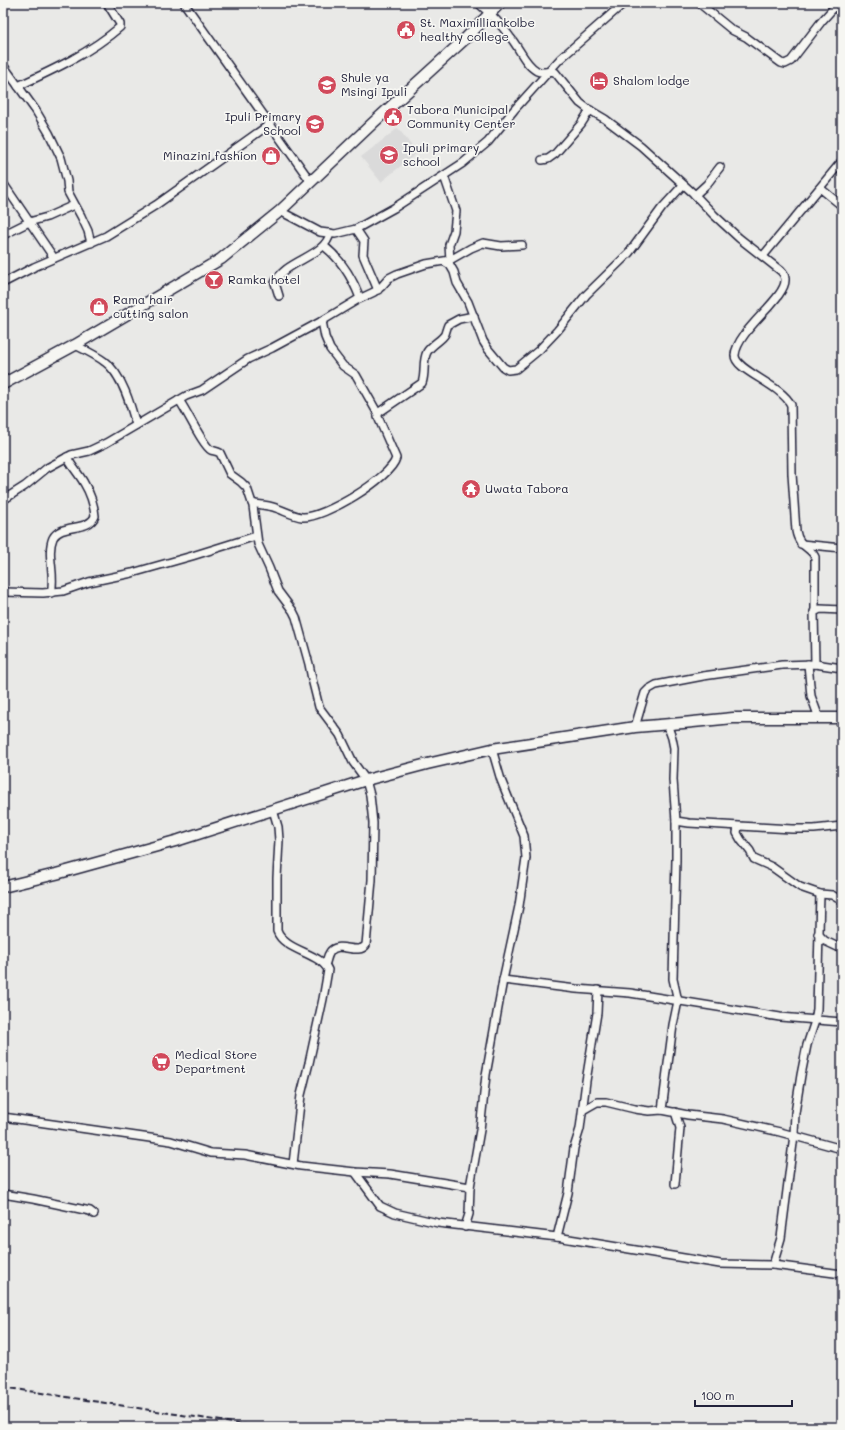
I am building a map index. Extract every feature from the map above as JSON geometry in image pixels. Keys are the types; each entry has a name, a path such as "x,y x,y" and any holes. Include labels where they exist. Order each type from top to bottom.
{"highway":[{"path":"3,384 75,345 221,259 280,211 465,39 500,3"},
{"path":"3,887 179,840 366,780 492,749 635,727 733,718 842,718"}],"street":[{"path":"18,86 59,67 96,45 120,27 120,24 107,3"},
{"path":"478,3 490,13 509,35 531,67 541,73 554,72 559,76 580,103 605,119 641,146 734,233 783,273 785,284 769,307 751,326 739,342 736,349 735,358 738,363 747,370 778,390 791,404 792,474 797,536 801,544 815,557 816,580 815,610 813,613 811,696 819,718"},
{"path":"699,3 732,30 746,37 781,63 785,64 791,61 817,27 838,3"},
{"path":"187,4 311,182"},
{"path":"280,211 320,232 334,234 356,229 394,208 463,164 488,142 514,110 566,54 620,4"},
{"path":"3,65 43,123 61,158 67,181 68,192 85,224 91,244"},
{"path":"542,160 548,159 555,154 560,146 581,124 590,110"},
{"path":"3,282 106,236 156,205 270,124"},
{"path":"763,256 842,161"},
{"path":"695,195 707,184 720,167"},
{"path":"444,176 456,211 454,231 448,245 447,261 454,272 468,302 483,341 501,365 506,369 511,370 520,366 557,330 586,295 629,252 662,208 683,185"},
{"path":"3,183 54,258"},
{"path":"820,188 842,206"},
{"path":"3,235 29,222 47,218 74,205"},
{"path":"356,229 364,241 364,255 378,290"},
{"path":"279,296 275,283 279,276 324,246 330,233"},
{"path":"3,500 25,486 47,468 67,457 95,448 191,393 204,389 248,359 272,348 322,321 360,298 378,290 387,279 397,274 426,264 447,261 483,243 501,246 522,245"},
{"path":"324,246 337,257 348,272 360,298"},
{"path":"378,414 379,411 422,382 424,361 428,352 436,342 444,336 448,325 457,320 474,316"},
{"path":"252,503 273,507 300,517 319,514 336,506 371,485 391,468 396,458 378,414 356,375 343,366 330,349 325,337 322,321"},
{"path":"75,345 105,362 110,367 120,381 136,425"},
{"path":"179,400 208,448 220,453 230,474 247,488 252,503 258,544 278,591 296,617 320,709 340,735 353,762 366,780 372,804 372,880 366,945 361,949 340,947 334,949 329,954 325,964 328,973 301,1095 293,1164"},
{"path":"51,593 53,585 50,548 53,538 62,530 90,522 95,516 93,503 85,485 73,469 67,457"},
{"path":"3,592 51,593 63,591 192,556 256,536"},
{"path":"801,544 842,548"},
{"path":"815,610 842,610"},
{"path":"635,727 643,698 649,689 656,685 760,667 812,664 842,668"},
{"path":"662,1110 673,1025 678,1001 674,979 676,821 673,780 674,748 667,724"},
{"path":"465,1227 469,1214 470,1187 479,1136 486,1075 503,980 519,906 526,852 524,836 501,780 492,749"},
{"path":"273,810 278,827 279,840 276,922 278,934 285,942 325,964"},
{"path":"676,821 689,824 804,830 842,826"},
{"path":"738,827 738,833 741,840 750,851 754,859 772,867 800,887 820,894 832,895 842,901"},
{"path":"774,1265 781,1238 794,1136 795,1113 801,1075 807,1045 815,1021 818,994 820,894"},
{"path":"818,934 825,941 842,949"},
{"path":"503,980 576,989 630,993 780,1017 842,1022"},
{"path":"557,1237 568,1193 574,1148 580,1128 597,1013 598,990"},
{"path":"582,1110 597,1102 614,1103 649,1111 662,1110 676,1112 723,1120 794,1136 842,1149"},
{"path":"675,1184 680,1128 676,1112"},
{"path":"3,1117 171,1142 194,1147 211,1153 245,1155 293,1164 355,1172 390,1174 470,1187"},
{"path":"355,1172 378,1204 383,1208 395,1213 438,1223 557,1237 720,1264 774,1265 842,1274"},
{"path":"3,1194 39,1200 94,1214"},
{"path":"469,1214 476,1228"}],"shaded area":[{"name":"Ipuli primary school","path":"398,128 417,153 381,182 361,157"}],"railway":[{"path":"3,1387 259,1427"}],"place":[{"name":"St. Maximilliankolbe healthy college","path":"406,30"},
{"name":"Shalom lodge","path":"599,81"},
{"name":"Shule ya Msingi Ipuli","path":"327,85"},
{"name":"Tabora Municipal Community Center","path":"393,117"},
{"name":"Ipuli Primary School","path":"315,124"},
{"name":"Ipuli primary school","path":"389,155"},
{"name":"Minazini fashion","path":"271,156"},
{"name":"Ramka hotel","path":"214,280"},
{"name":"Rama hair cutting salon","path":"99,307"},
{"name":"Uwata Tabora","path":"471,489"},
{"name":"Medical Store Department","path":"161,1062"}]}
